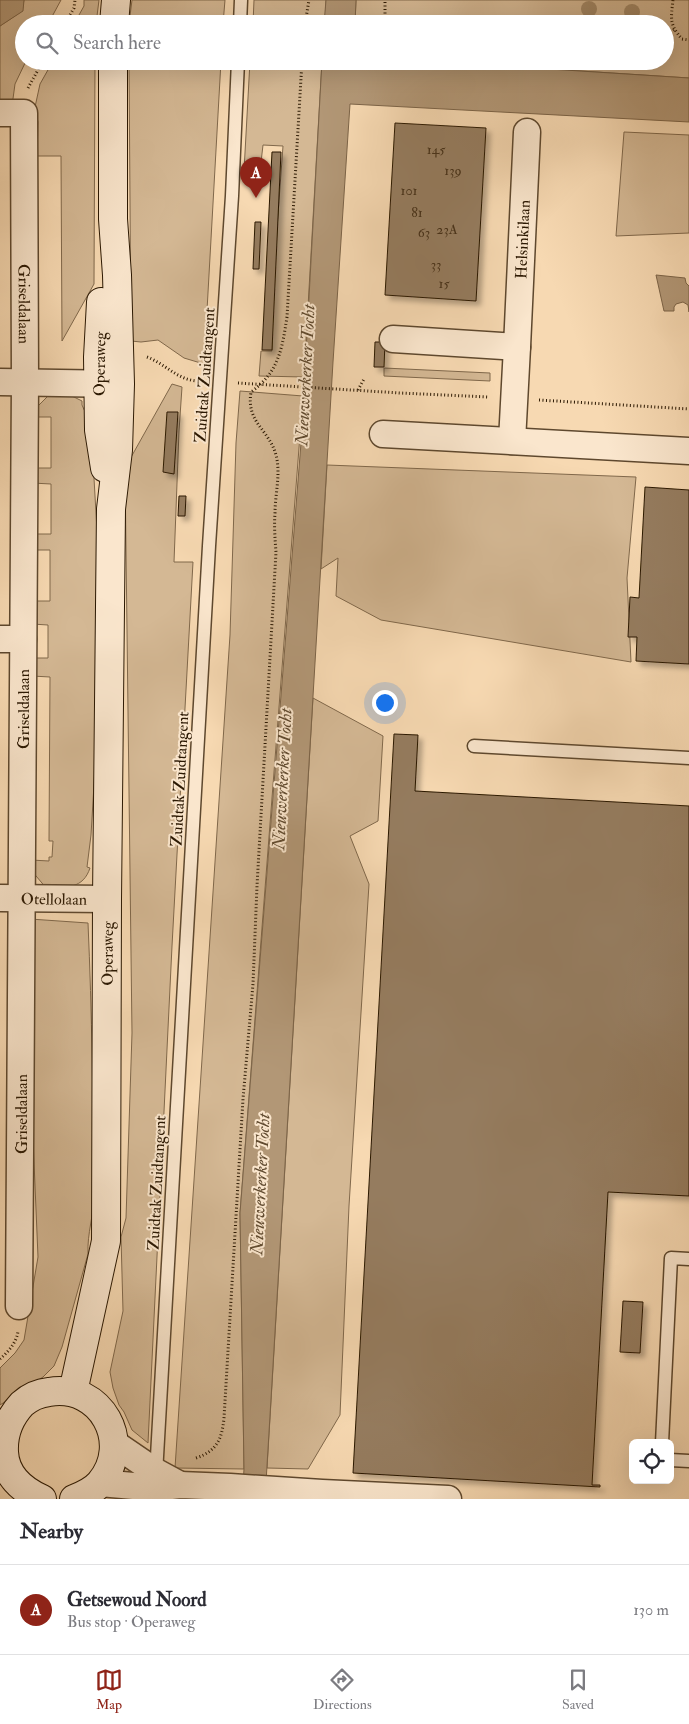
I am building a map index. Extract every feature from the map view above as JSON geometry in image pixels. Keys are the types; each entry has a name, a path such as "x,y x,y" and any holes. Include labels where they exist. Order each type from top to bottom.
{"main road":[{"path":"115,15 116,0"},
{"name":"Operaweg","path":"109,384 119,356 117,275 113,219 113,70"},
{"name":"Operaweg","path":"73,1392 106,1241 111,509 118,450 109,384 98,357 102,295 113,219"},
{"path":"42,1499 29,1494 5,1472 3,1441 7,1426 6,1418 15,1412 26,1400 41,1393 57,1390 73,1392 88,1399 100,1409 109,1423 115,1444 109,1470 100,1483 87,1494 74,1499"}],"street":[{"name":"Griseldalaan","path":"12,113 13,382 10,1152 19,1306"},
{"name":"Helsinkilaan","path":"512,441 528,132"},
{"path":"393,339 517,347"},
{"path":"13,382 109,384"},
{"path":"383,434 689,450"},
{"name":"Otellolaan","path":"11,898 107,899"},
{"path":"115,1444 161,1486"},
{"path":"100,1483 230,1487 321,1496 448,1499"}],"lane":[{"path":"240,15 241,0"},
{"name":"Zuidtak Zuidtangent","path":"161,1486 238,70"},
{"path":"474,746 689,758"},
{"path":"662,1439 670,1258 689,1258"},
{"path":"674,1460 689,1461"}],"path":[{"path":"70,15 74,8 75,0"},
{"path":"306,15 309,0"},
{"path":"385,15 386,0"},
{"path":"671,15 673,0"},
{"path":"674,30 682,39 689,40"},
{"path":"161,1486 182,1463 200,1457 215,1446 222,1435 224,1418 243,1100 253,984 276,552 277,458 274,448 251,413 251,392 261,385 274,368 282,351 287,317 301,70"},
{"path":"119,356 146,356 158,361 173,373 186,379 352,389"},
{"path":"358,390 364,379"},
{"path":"0,1359 18,1337 19,1306"}],"shaded area":[{"path":"24,0 61,0 53,15 16,15 22,11"},
{"path":"84,0 99,0 97,15 79,15 84,6"},
{"path":"132,0 225,0 224,15 130,15"},
{"path":"254,0 326,0 325,15 253,15"},
{"path":"356,0 689,0 689,78 565,70 674,70 674,15 355,15"},
{"path":"15,16 15,70 22,70 15,84 12,106 0,106 0,26"},
{"path":"48,70 95,70 94,284 62,341 61,156 37,156 38,122 35,107 40,84"},
{"path":"129,70 220,70 204,364 184,358 158,340 131,341"},
{"path":"250,70 321,70 304,377 259,376 261,351 272,351 273,283 283,146 263,145 260,171 244,171"},
{"path":"624,132 689,135 689,233 616,236"},
{"path":"384,368 490,373 490,381 384,376"},
{"path":"172,384 182,387 174,562 193,562 148,1443 132,1430 119,1405 110,1372 123,1311 121,1237 126,1218 132,1033 125,468"},
{"path":"240,391 303,396 240,1213 244,1469 175,1468 230,635 236,443"},
{"path":"50,394 72,396 82,401 91,425 97,531 96,751 91,835 87,867 90,868 83,880 73,886 47,889 31,870 31,860 49,861 49,857 52,857 53,841 49,841 50,677 32,676 32,658 48,658 48,625 32,624 32,601 50,601 50,550 32,550 32,534 51,534 51,484 32,483 33,468 51,468 51,417 33,417 33,411"},
{"path":"327,465 636,477 627,578 631,662 381,620 336,596 338,558 321,569"},
{"path":"313,698 383,736 378,821 350,836 369,884 349,1206 340,1415 308,1469 267,1468"},
{"path":"30,919 88,923 94,1202 88,1254 62,1347 54,1366 43,1377 0,1405 0,1368 15,1353 24,1340 38,1257 33,1138"}],"water":[{"path":"0,0 24,0 23,11 0,26"},
{"path":"326,0 356,0 355,15 325,15"},
{"name":"Nieuwerkerker Tocht","path":"322,70 565,70 689,78 689,122 350,104 265,1499 242,1499 244,1469 240,1213 301,443"},
{"path":"656,275 685,278 689,286 689,312 688,305 683,302 676,304 674,311 664,311"}],"building":[{"path":"395,123 486,128 476,301 385,295"},
{"path":"272,152 281,152 272,350 262,350"},
{"path":"255,222 261,222 259,269 253,269"},
{"path":"375,342 385,342 384,367 374,367"},
{"path":"167,412 178,412 174,474 163,472"},
{"path":"645,487 689,490 689,664 636,661 637,637 628,637 630,597 639,598"},
{"path":"179,496 186,496 185,516 178,516"},
{"path":"394,734 418,735 415,791 689,806 689,1196 608,1192 592,1485 600,1485 600,1487 353,1473"},
{"path":"623,1301 643,1302 640,1353 620,1352"}],"place":[{"name":"Getsewoud Noord","path":"256,198"}]}
